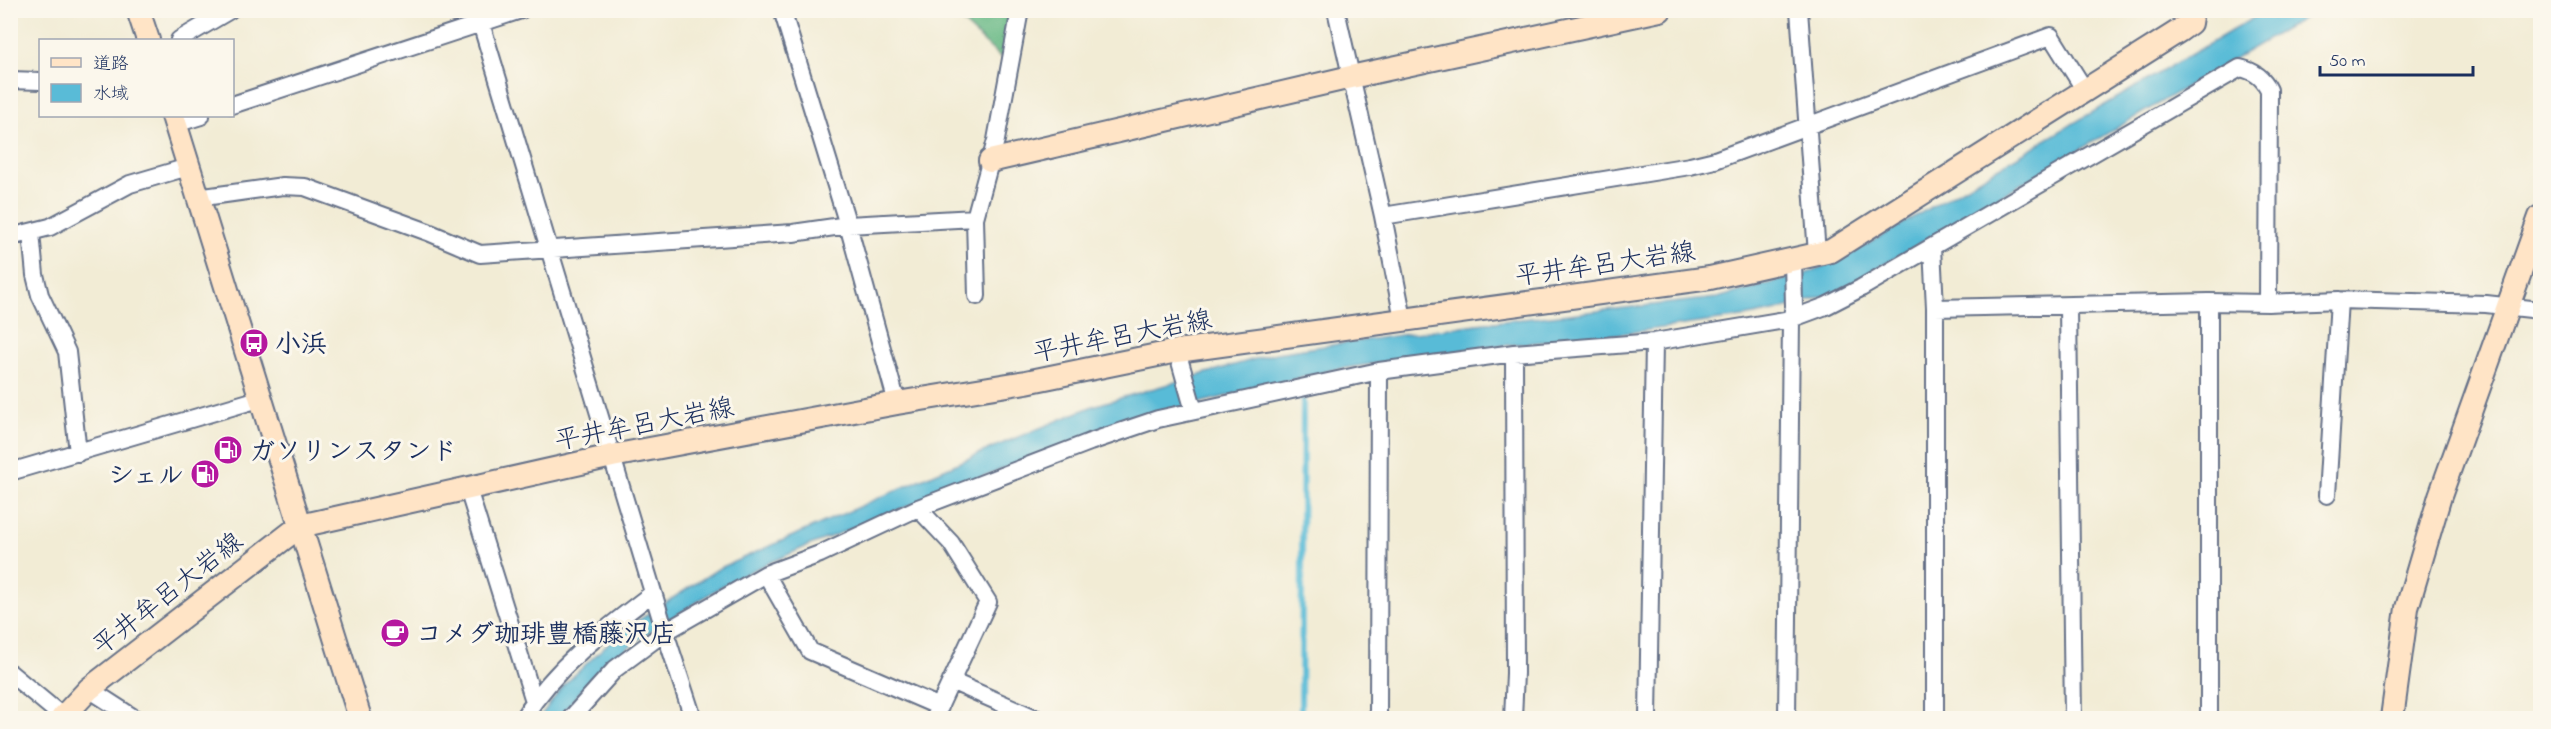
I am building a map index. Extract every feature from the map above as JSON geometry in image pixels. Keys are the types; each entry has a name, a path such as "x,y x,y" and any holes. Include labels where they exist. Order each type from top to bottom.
{"main road":[{"path":"138,10 148,39"},
{"path":"990,160 1352,77 1660,10"},
{"name":"平井牟呂大岩線","path":"62,718 89,689 300,526 612,456 897,403 1026,382 1177,351 1794,266 1817,254 1831,251 2086,92 2190,23 2192,10"},
{"path":"174,120 360,718"},
{"path":"2392,718 2407,608 2440,496 2541,217"}],"street":[{"path":"181,39 230,10"},
{"path":"234,104 479,17 521,10"},
{"path":"782,10 848,225 897,403"},
{"path":"977,296 975,218 990,160 1020,10"},
{"path":"1336,10 1383,216 1403,319"},
{"path":"1799,10 1817,254"},
{"path":"479,17 693,718"},
{"path":"1383,216 1715,160 2051,36 2086,92"},
{"path":"571,718 615,669 665,632 766,574 820,554 918,508 1090,442 1158,419 1379,371 1514,353 1654,342 1826,306 2240,68 2251,71 2265,80 2269,90 2268,303"},
{"path":"10,80 39,81"},
{"path":"174,120 194,117"},
{"path":"10,237 50,227 130,184 188,167"},
{"path":"197,198 283,186 305,187 428,232 480,254 793,233 848,225 975,218"},
{"path":"31,233 34,275 40,295 67,352 78,453"},
{"path":"1932,247 1935,308 1935,718"},
{"path":"1787,718 1794,266"},
{"path":"2327,495 2339,300"},
{"path":"1935,308 2339,300 2486,304 2541,310"},
{"path":"2209,302 2210,718"},
{"path":"2068,306 2073,718"},
{"path":"1648,718 1654,342"},
{"path":"1177,351 1194,411"},
{"path":"1513,718 1515,673 1514,353"},
{"path":"1378,718 1379,371"},
{"path":"10,472 259,399"},
{"path":"468,489 534,701"},
{"path":"766,574 810,651 937,713 987,602 951,543 918,508"},
{"path":"523,718 534,701 594,636 653,593"},
{"path":"10,674 62,718"},
{"path":"951,681 1035,718"},
{"path":"89,689 134,718"}],"green space":[{"path":"914,11 1017,11 1011,47 1000,57 958,18 921,17"}],"water":[{"path":"2265,11 2316,11 1837,292 1778,310 1749,316 1611,335 1478,348 1332,370 1142,417 981,477 751,571 722,586 639,639 597,672 558,718 539,718 563,686 620,632 718,569 1093,406 1276,353 1477,324 1717,298 1808,273 1851,254"}],"waterway":[{"path":"1301,718 1303,401"}],"place":[{"name":"小浜","path":"254,343"},
{"name":"ガソリンスタンド","path":"228,450"},
{"name":"シェル","path":"205,474"},
{"name":"コメダ珈琲豊橋藤沢店","path":"395,633"}]}
